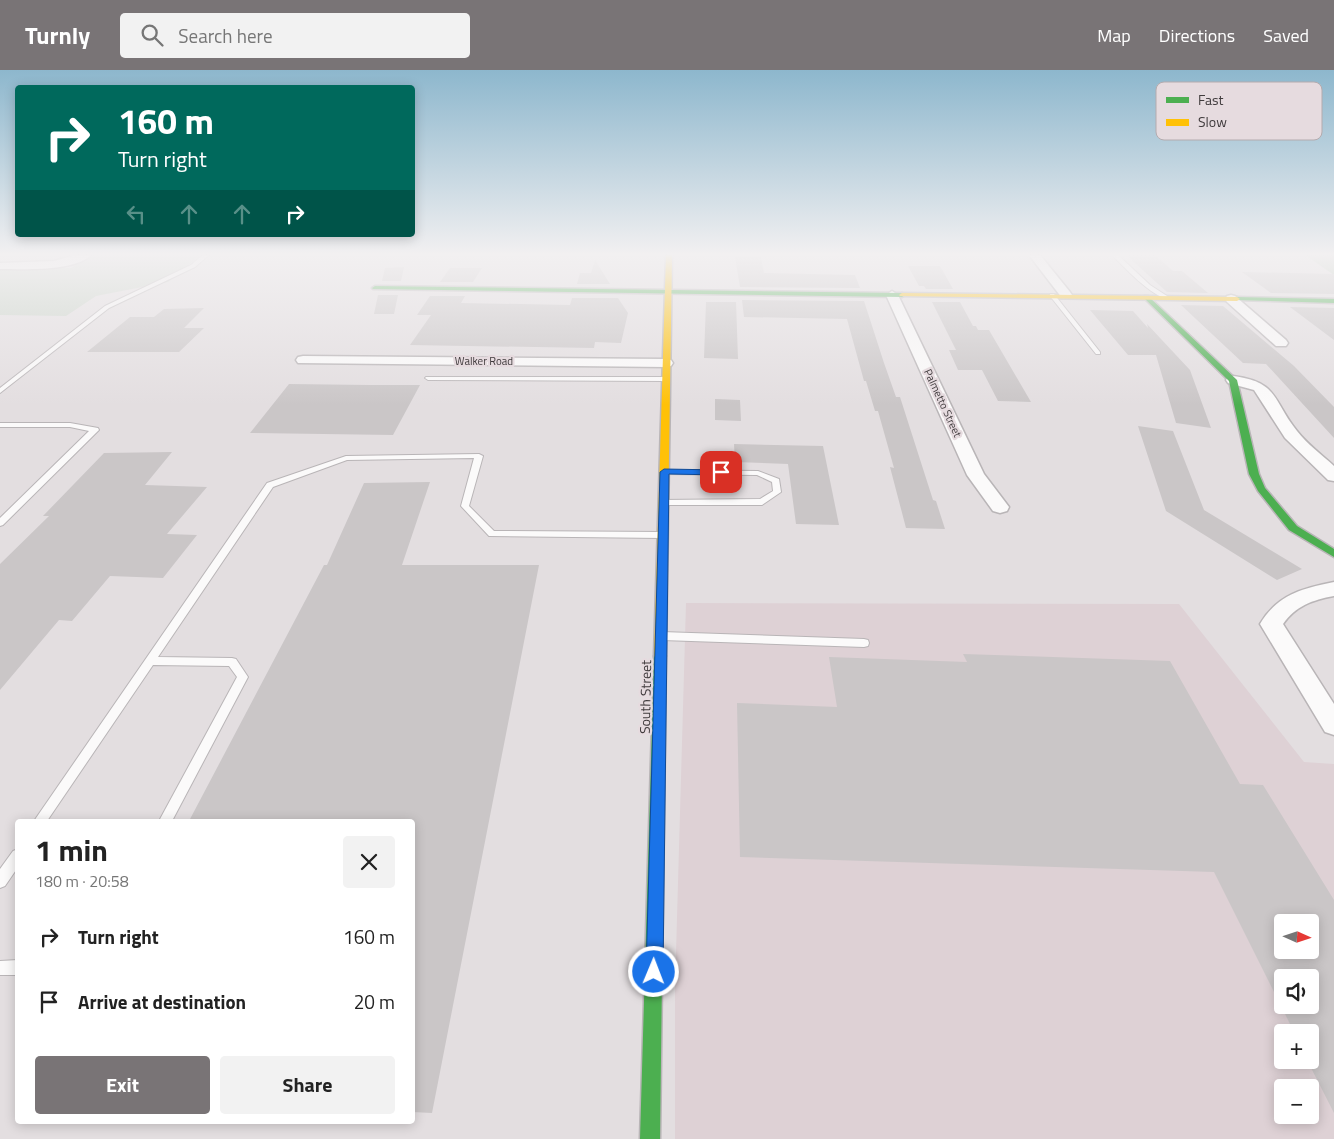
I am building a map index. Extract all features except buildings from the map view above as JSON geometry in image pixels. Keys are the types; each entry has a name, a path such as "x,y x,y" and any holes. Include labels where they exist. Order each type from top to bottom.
{"street":[{"name":"South Street","path":"650,1139 668,305"},
{"name":"Palmetto Street","path":"897,305 976,475 1000,508"},
{"path":"1154,305 1232,380 1236,390 1254,474 1262,489 1293,528 1334,554"},
{"path":"1238,305 1281,343"},
{"name":"Walker Road","path":"303,360 666,363"},
{"path":"1232,380 1258,387 1268,398 1291,436 1334,476"},
{"path":"1334,589 1302,595 1283,608 1271,624 1334,725"}],"lane":[{"path":"0,391 112,305"},
{"path":"1060,305 1098,353"},
{"path":"428,378 666,379"},
{"path":"0,424 70,425 95,430 0,523"},
{"path":"41,819 270,485 346,458 479,456 465,506 492,534 663,535"},
{"path":"664,472 758,473 776,481 777,492 762,502 664,502"},
{"path":"661,636 864,643"},
{"path":"150,661 232,662 243,677 166,819"},
{"path":"0,881 15,859"},
{"path":"0,968 15,967"}],"shaded area":[{"path":"0,305 83,305 66,316 0,315"},
{"path":"686,603 1179,604 1304,762 1334,764 1334,1139 675,1139 675,988"}],"traffic: fast":[{"path":"1154,305 1233,380 1254,474 1261,489 1293,528 1334,554"},
{"path":"650,1139 660,656"}],"traffic: slow":[{"path":"660,656 668,305"}],"route":[{"path":"654,972 664,472 721,472"}]}
